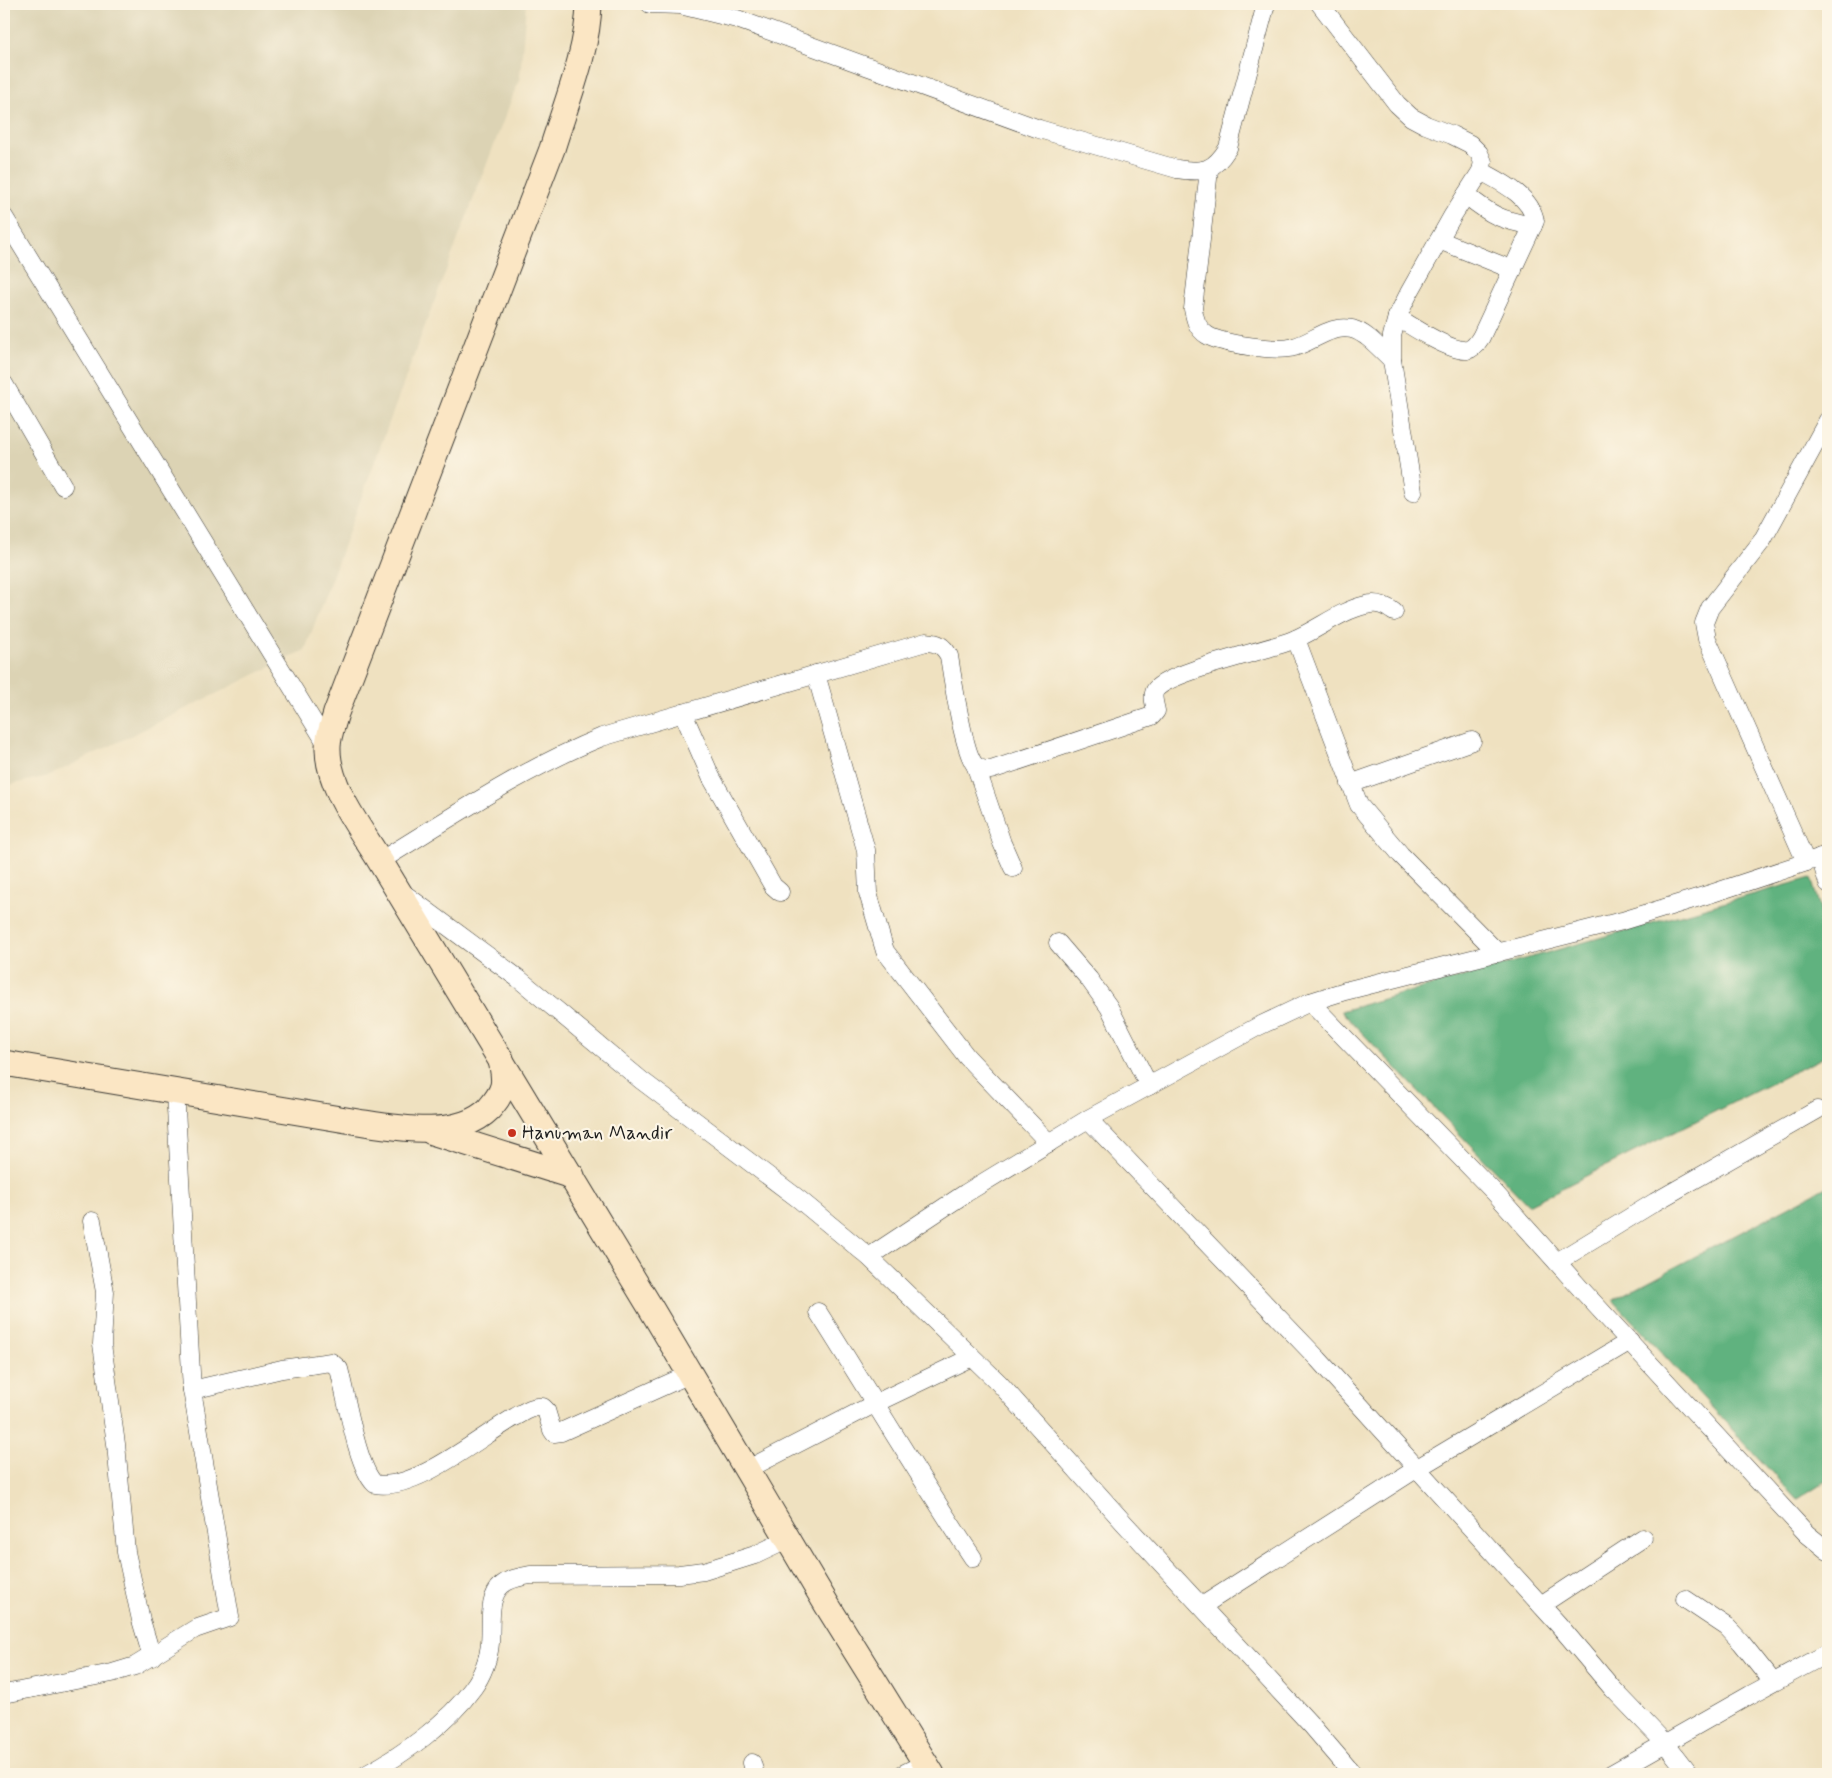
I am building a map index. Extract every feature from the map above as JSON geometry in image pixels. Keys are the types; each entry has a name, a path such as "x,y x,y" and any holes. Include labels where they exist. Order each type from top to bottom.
{"street":[{"path":"589,4 589,18 579,61 552,149 336,713 328,746 331,772 342,797 396,888 572,1176 788,1539 929,1769 902,1774"},
{"path":"650,4 680,5 737,19 1039,129 1177,169 1196,171 1209,170 1221,160 1228,148 1266,4"},
{"path":"1320,4 1397,104 1418,121 1470,144 1479,153 1483,162 1481,171 1438,240 1396,317 1392,336 1392,360 1413,492"},
{"path":"1209,170 1193,309 1196,324 1206,335 1219,340 1276,350 1294,347 1325,333 1340,329 1353,330 1367,337 1392,360"},
{"path":"1396,317 1433,339 1463,350 1470,349 1481,337 1533,226 1534,215 1520,196 1481,171"},
{"path":"1466,195 1492,215 1506,221 1533,226"},
{"path":"4,217 328,746"},
{"path":"1438,240 1513,270"},
{"path":"4,384 63,486"},
{"path":"1828,420 1762,541 1718,596 1710,608 1704,623 1707,639 1818,858 1828,883"},
{"path":"976,766 984,770 1001,768 1149,718 1156,712 1154,700 1157,688 1169,680 1207,666 1262,651 1296,639 1352,609 1368,604 1378,604 1386,606 1394,612"},
{"path":"1296,639 1359,805 1401,855 1498,954"},
{"path":"380,861 499,788 563,752 602,737 926,642 937,643 944,647 949,656 962,730 1002,844 1013,868"},
{"path":"816,674 866,850 868,893 885,951 967,1057 1049,1143"},
{"path":"683,713 711,777 773,886 780,892"},
{"path":"1350,784 1472,741"},
{"path":"869,1257 966,1193 1088,1119 1258,1027 1310,1002 1388,980 1498,954 1622,921 1818,858"},
{"path":"396,888 519,979 641,1080 800,1200 869,1257 999,1383 1125,1524 1312,1726 1352,1774"},
{"path":"1058,943 1089,979 1109,1007 1149,1086"},
{"path":"1310,1002 1495,1193 1807,1534 1828,1551"},
{"path":"425,1130 466,1123 484,1114 496,1101 503,1087 504,1076 501,1059"},
{"path":"4,1063 358,1122 425,1130 572,1176"},
{"path":"4,1694 112,1673 135,1666 195,1629 230,1617 192,1390 175,1091"},
{"path":"1558,1262 1655,1202 1817,1110"},
{"path":"1088,1119 1318,1359 1541,1605 1613,1688 1665,1743 1689,1774"},
{"path":"92,1221 105,1292 102,1344 117,1454 126,1552 141,1620 152,1657"},
{"path":"818,1312 876,1403 925,1486 973,1558"},
{"path":"1202,1606 1416,1469 1630,1341"},
{"path":"748,1470 876,1403 972,1357"},
{"path":"192,1390 282,1369 331,1362 335,1364 339,1369 366,1472 375,1484 384,1486 414,1478 530,1409 543,1407 546,1410 554,1433 560,1432 690,1374"},
{"path":"1541,1605 1643,1538"},
{"path":"367,1774 396,1757 436,1726 461,1703 474,1687 484,1670 490,1644 493,1599 503,1583 514,1578 530,1575 679,1574 704,1571 755,1556 788,1539"},
{"path":"1685,1599 1727,1627 1773,1682"},
{"path":"1611,1774 1828,1653"}],"shaded area":[{"path":"4,4 526,4 520,77 423,331 305,650 49,776 4,786"}],"green space":[{"path":"1811,878 1828,935 1828,1055 1528,1205 1341,1011"},
{"path":"1828,1186 1828,1480 1797,1500 1613,1300"}],"place":[{"name":"Hanuman Mandir","path":"512,1133"}]}
